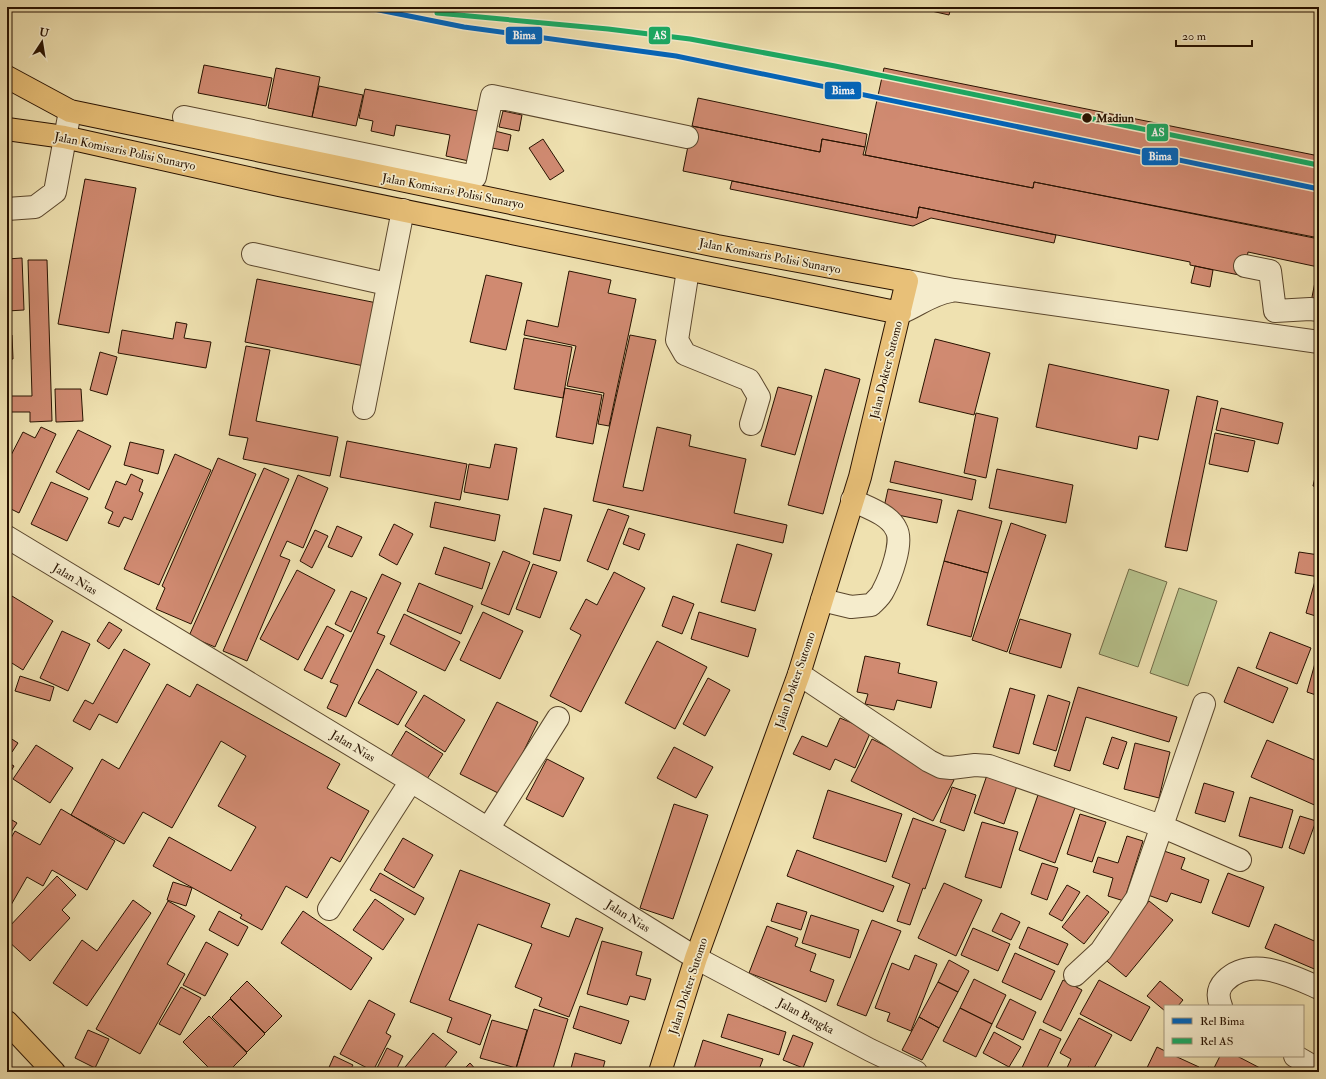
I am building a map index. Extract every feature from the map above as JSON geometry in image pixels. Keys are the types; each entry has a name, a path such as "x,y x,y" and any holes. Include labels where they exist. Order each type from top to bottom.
{"main road":[{"name":"Jalan Komisaris Polisi Sunaryo","path":"7,77 70,111 284,157 501,200 717,246 907,281"},
{"name":"Jalan Komisaris Polisi Sunaryo","path":"7,129 64,138 279,185 713,276 900,313"},
{"path":"279,185 284,157"},
{"path":"713,276 717,246"},
{"name":"Jalan Dokter Sutomo","path":"660,1072 696,958 799,674 860,477 907,281"},
{"path":"7,1022 54,1072"}],"street":[{"path":"184,117 475,176 492,96 687,137"},
{"path":"7,209 35,207 55,192 70,111"},
{"path":"364,408 387,284 403,210"},
{"path":"253,254 387,284"},
{"path":"1245,266 1270,272 1275,311 1310,309 1319,310"},
{"path":"688,270 677,340 685,354 749,380 759,397 751,424"},
{"path":"907,281 954,290 1319,342"},
{"path":"900,313 913,308 930,296 954,290"},
{"path":"822,600 851,607 871,605 883,592 893,568 899,543 897,529 886,518 852,500"},
{"name":"Jalan Nias","path":"7,537 411,781 696,958"},
{"path":"799,674 929,761 941,767 951,768 975,765 989,766 1161,826 1240,860"},
{"path":"1075,975 1101,951 1137,898 1204,704"},
{"path":"488,829 558,718"},
{"path":"328,909 411,781"},
{"name":"Jalan Bangka","path":"696,958 863,1046 916,1072"},
{"path":"1220,1005 1218,1000 1219,986 1231,974 1250,969 1267,970 1292,977 1319,988"},
{"path":"1297,1057 1319,1070"}],"green space":[{"path":"1129,569 1167,582 1138,667 1099,654"},
{"path":"1179,588 1217,601 1188,686 1150,673"}],"building":[{"path":"914,7 951,7 949,15"},
{"path":"204,65 272,78 266,106 198,93"},
{"path":"276,68 320,77 312,117 268,108"},
{"path":"884,68 1319,156 1319,238 1034,182 1033,188 865,155"},
{"path":"319,86 363,95 356,126 312,117"},
{"path":"365,89 478,111 469,161 446,156 450,135 396,125 394,136 371,131 373,121 359,118"},
{"path":"698,98 867,134 865,147 822,139 820,152 692,126"},
{"path":"503,111 522,115 519,131 499,127"},
{"path":"692,126 820,152 822,139 865,147 863,155 1033,188 1034,182 1319,239 1319,303 1311,302 1318,267 1248,252 1244,276 1190,265 1190,262 919,207 917,218 683,171"},
{"path":"495,131 511,135 508,151 492,148"},
{"path":"543,139 564,171 550,180 529,148"},
{"path":"85,179 136,188 109,333 58,324"},
{"path":"732,181 917,218 919,207 1056,235 1054,243 931,218 913,226 730,189"},
{"path":"22,258 24,310 7,311 7,259"},
{"path":"28,260 47,260 52,421 30,422 30,412 7,412 7,396 32,396"},
{"path":"1195,266 1213,270 1210,287 1191,283"},
{"path":"569,271 611,280 608,293 636,299 609,426 598,424 604,393 567,386 576,346 524,335 527,320 558,327"},
{"path":"486,275 522,283 506,350 470,342"},
{"path":"257,279 377,303 364,366 245,342"},
{"path":"176,322 187,324 184,338 211,342 206,368 118,353 122,330 173,339"},
{"path":"7,335 12,335 13,359 7,359"},
{"path":"630,335 656,340 623,487 643,491 657,427 691,435 689,446 746,459 734,513 787,525 783,543 593,501"},
{"path":"524,338 572,347 563,398 514,389"},
{"path":"935,339 990,353 974,415 919,402"},
{"path":"246,346 270,350 256,421 338,437 330,476 243,459 248,438 229,435"},
{"path":"100,352 117,357 107,395 90,390"},
{"path":"1049,364 1169,390 1158,440 1139,436 1137,449 1036,427"},
{"path":"825,369 860,379 823,514 788,505"},
{"path":"778,387 812,396 795,455 761,446"},
{"path":"565,388 602,395 593,444 556,437"},
{"path":"55,389 81,389 83,421 56,422"},
{"path":"1197,396 1218,401 1187,551 1165,547"},
{"path":"1221,408 1283,423 1278,444 1216,430"},
{"path":"976,413 998,418 986,478 964,473"},
{"path":"41,427 56,434 19,513 7,507 7,463 23,432 35,438"},
{"path":"78,430 111,446 89,490 56,472"},
{"path":"1215,433 1255,441 1248,472 1209,464"},
{"path":"347,441 467,464 460,500 340,477"},
{"path":"130,442 164,450 158,474 124,465"},
{"path":"495,444 517,448 508,500 464,492 469,464 490,468"},
{"path":"175,454 211,470 159,585 124,569"},
{"path":"218,458 256,474 191,624 156,609 165,588 162,586"},
{"path":"1319,460 1319,487 1313,486"},
{"path":"895,461 976,480 972,500 890,482"},
{"path":"264,468 289,479 215,647 189,636"},
{"path":"997,469 1073,485 1066,523 989,508"},
{"path":"131,474 143,480 139,491 143,493 132,520 124,517 119,527 108,523 113,512 105,508 116,481 126,485"},
{"path":"298,475 328,488 303,548 287,541 280,556 290,560 247,661 223,651"},
{"path":"51,482 88,498 67,541 31,524"},
{"path":"888,489 942,500 937,523 883,512"},
{"path":"435,502 500,515 495,541 430,527"},
{"path":"544,508 572,515 560,561 533,554"},
{"path":"608,509 629,516 608,570 587,561"},
{"path":"958,510 1002,521 988,573 944,561"},
{"path":"1011,523 1046,535 1007,652 972,640"},
{"path":"394,524 413,534 397,565 379,555"},
{"path":"337,526 362,537 352,557 328,547"},
{"path":"629,528 645,534 639,550 623,544"},
{"path":"315,530 328,536 312,568 300,561"},
{"path":"737,544 772,554 755,611 721,602"},
{"path":"444,547 490,563 482,589 435,574"},
{"path":"503,551 530,562 509,615 481,604"},
{"path":"1299,552 1319,555 1319,577 1295,573"},
{"path":"944,561 988,573 971,637 927,625"},
{"path":"533,564 557,572 540,618 516,609"},
{"path":"297,570 335,590 298,660 260,639"},
{"path":"614,572 645,588 581,712 550,696 581,635 570,629 586,599 597,605"},
{"path":"382,574 401,583 377,633 385,636 346,717 327,708 338,685 330,682"},
{"path":"1315,581 1319,582 1319,617 1306,613"},
{"path":"419,583 473,606 461,634 407,611"},
{"path":"351,591 367,598 351,632 335,624"},
{"path":"7,593 53,621 23,670 7,660"},
{"path":"673,596 694,604 682,634 662,626"},
{"path":"483,612 523,631 500,679 460,660"},
{"path":"699,612 756,629 748,657 691,639"},
{"path":"404,614 460,642 445,671 390,644"},
{"path":"1020,619 1071,634 1061,668 1009,653"},
{"path":"109,622 122,630 109,649 97,641"},
{"path":"327,626 344,635 322,679 304,670"},
{"path":"62,631 90,644 68,691 40,678"},
{"path":"1270,632 1311,648 1297,684 1256,668"},
{"path":"657,641 707,667 675,729 625,703"},
{"path":"124,649 150,664 117,723 99,714 90,730 73,721 85,700 93,704"},
{"path":"865,656 900,663 898,673 937,682 931,708 897,700 894,710 865,704 868,694 857,692"},
{"path":"1317,656 1319,656 1319,696 1307,692"},
{"path":"1238,667 1288,688 1273,723 1224,702"},
{"path":"377,669 417,692 398,725 358,703"},
{"path":"20,676 54,687 50,701 15,691"},
{"path":"708,678 730,690 705,736 683,724"},
{"path":"167,684 190,697 197,684 340,764 327,788 369,811 340,862 331,857 307,898 286,886 262,930 240,918 242,915 153,866 169,837 231,871 256,827 218,806 246,756 221,741 172,828 143,812 124,844 71,815 102,759 119,769"},
{"path":"1078,687 1177,717 1169,742 1086,717 1070,771 1054,766"},
{"path":"1010,688 1035,695 1019,754 993,747"},
{"path":"424,695 465,720 445,752 405,726"},
{"path":"1048,695 1070,702 1056,751 1033,744"},
{"path":"497,702 538,722 502,795 460,774"},
{"path":"840,718 871,731 855,768 835,759 830,770 793,754 802,736 827,747"},
{"path":"1319,730 1319,742 1315,740"},
{"path":"406,731 443,754 427,779 391,756"},
{"path":"7,736 18,743 12,752 7,749"},
{"path":"1112,737 1127,742 1118,769 1103,764"},
{"path":"872,739 954,780 933,821 851,781"},
{"path":"1267,740 1319,762 1319,807 1251,777"},
{"path":"1135,743 1170,752 1159,798 1124,789"},
{"path":"36,745 73,768 50,803 13,779"},
{"path":"674,747 713,767 696,798 657,778"},
{"path":"547,759 584,778 563,817 526,799"},
{"path":"7,762 14,766 7,778"},
{"path":"987,775 1017,786 1004,824 974,813"},
{"path":"1204,783 1234,792 1225,822 1195,813"},
{"path":"952,787 976,795 964,831 940,822"},
{"path":"828,790 902,814 886,862 813,838"},
{"path":"1039,792 1076,805 1055,863 1019,850"},
{"path":"1250,797 1293,810 1282,848 1239,836"},
{"path":"674,804 708,815 673,919 640,908"},
{"path":"61,809 115,841 87,890 52,870 43,886 27,877 7,912 7,845 15,831 40,845"},
{"path":"1080,814 1106,822 1092,862 1067,854"},
{"path":"1300,816 1316,821 1304,854 1289,848"},
{"path":"7,817 17,823 7,838"},
{"path":"913,818 946,830 925,889 923,888 910,925 897,921 910,884 892,877"},
{"path":"982,822 1018,832 1001,888 965,877"},
{"path":"1127,836 1143,841 1124,901 1108,896 1113,878 1093,872 1098,857 1118,863"},
{"path":"403,838 433,855 414,888 384,870"},
{"path":"797,850 894,886 883,912 787,876"},
{"path":"1164,851 1185,858 1181,869 1209,880 1201,903 1171,893 1167,902 1148,895"},
{"path":"1042,863 1058,868 1047,900 1031,894"},
{"path":"460,870 550,904 541,927 569,937 576,918 603,928 569,1017 539,1006 542,998 515,987 532,944 478,924 449,1000 491,1015 480,1045 447,1032 452,1018 410,1002"},
{"path":"380,873 424,898 415,915 370,890"},
{"path":"1228,873 1264,887 1249,927 1212,913"},
{"path":"57,876 76,895 62,910 70,918 30,961 7,940 7,929"},
{"path":"173,882 192,888 186,906 167,900"},
{"path":"944,883 982,900 956,956 918,938"},
{"path":"1067,885 1080,892 1062,921 1049,914"},
{"path":"1087,895 1109,912 1084,944 1062,927"},
{"path":"375,899 404,919 383,950 353,930"},
{"path":"133,900 151,913 87,1006 53,983 82,940 97,951"},
{"path":"168,901 195,916 167,964 185,974 140,1054 96,1029"},
{"path":"1149,901 1173,920 1126,977 1102,957"},
{"path":"777,903 807,912 801,930 771,921"},
{"path":"219,911 248,927 238,946 209,930"},
{"path":"303,911 372,958 351,990 281,943"},
{"path":"1001,913 1020,922 1011,940 992,931"},
{"path":"811,915 859,930 850,958 802,943"},
{"path":"872,920 901,931 866,1016 837,1005"},
{"path":"1275,924 1319,943 1319,971 1265,948"},
{"path":"767,926 798,938 795,946 816,954 810,971 834,980 826,1002 749,973"},
{"path":"1028,927 1068,944 1058,965 1019,948"},
{"path":"973,928 1010,944 998,971 961,955"},
{"path":"602,941 642,952 636,975 651,979 645,1000 630,996 627,1005 587,994"},
{"path":"206,942 228,954 205,996 183,985"},
{"path":"1015,953 1055,971 1041,1000 1002,982"},
{"path":"915,955 937,964 911,1031 887,1021 890,1013 875,1008 892,963 909,970"},
{"path":"949,960 969,971 958,992 938,982"},
{"path":"974,979 1006,995 992,1024 960,1008"},
{"path":"1063,980 1082,990 1061,1031 1043,1022"},
{"path":"1099,980 1150,1007 1131,1041 1080,1014"},
{"path":"247,981 282,1016 265,1033 230,998"},
{"path":"1160,981 1183,1000 1179,1005 1164,1005 1164,1010 1147,996"},
{"path":"938,982 958,992 939,1028 919,1017"},
{"path":"181,987 201,998 180,1035 159,1024"},
{"path":"230,999 265,1034 247,1052 212,1017"},
{"path":"1010,999 1036,1012 1023,1040 996,1027"},
{"path":"369,1000 395,1014 386,1033 391,1036 373,1071 340,1054"},
{"path":"580,1006 629,1021 621,1044 573,1028"},
{"path":"960,1008 992,1024 976,1057 943,1041"},
{"path":"534,1009 568,1019 552,1072 515,1072"},
{"path":"728,1014 786,1032 779,1055 721,1037"},
{"path":"209,1016 247,1053 228,1072 213,1072 183,1042"},
{"path":"919,1017 939,1028 922,1060 902,1050"},
{"path":"1079,1018 1112,1035 1093,1070 1088,1067 1085,1072 1070,1072 1066,1070 1071,1059 1060,1053"},
{"path":"492,1020 527,1030 516,1068 480,1058"},
{"path":"1040,1029 1061,1039 1045,1072 1020,1072"},
{"path":"88,1030 109,1039 95,1068 75,1058"},
{"path":"994,1032 1021,1047 1009,1067 983,1053"},
{"path":"433,1033 457,1052 441,1072 401,1072"},
{"path":"793,1035 813,1043 803,1068 783,1060"},
{"path":"703,1040 763,1059 758,1072 693,1072"},
{"path":"1157,1047 1164,1050 1164,1057 1177,1057 1199,1067 1197,1072 1145,1072"},
{"path":"387,1048 403,1056 395,1072 375,1072"},
{"path":"575,1053 605,1061 602,1072 570,1072"},
{"path":"334,1056 353,1065 349,1072 327,1072"},
{"path":"1220,1057 1239,1057 1260,1068 1258,1072 1212,1072"},
{"path":"470,1063 478,1072 461,1072"}],"rail line":[{"name":"Bima","path":"364,7 464,27 676,56 1319,189"},
{"name":"AS","path":"437,13 608,29 690,39 835,66 1318,165"}],"place":[{"name":"Madiun","path":"1087,118"}]}
